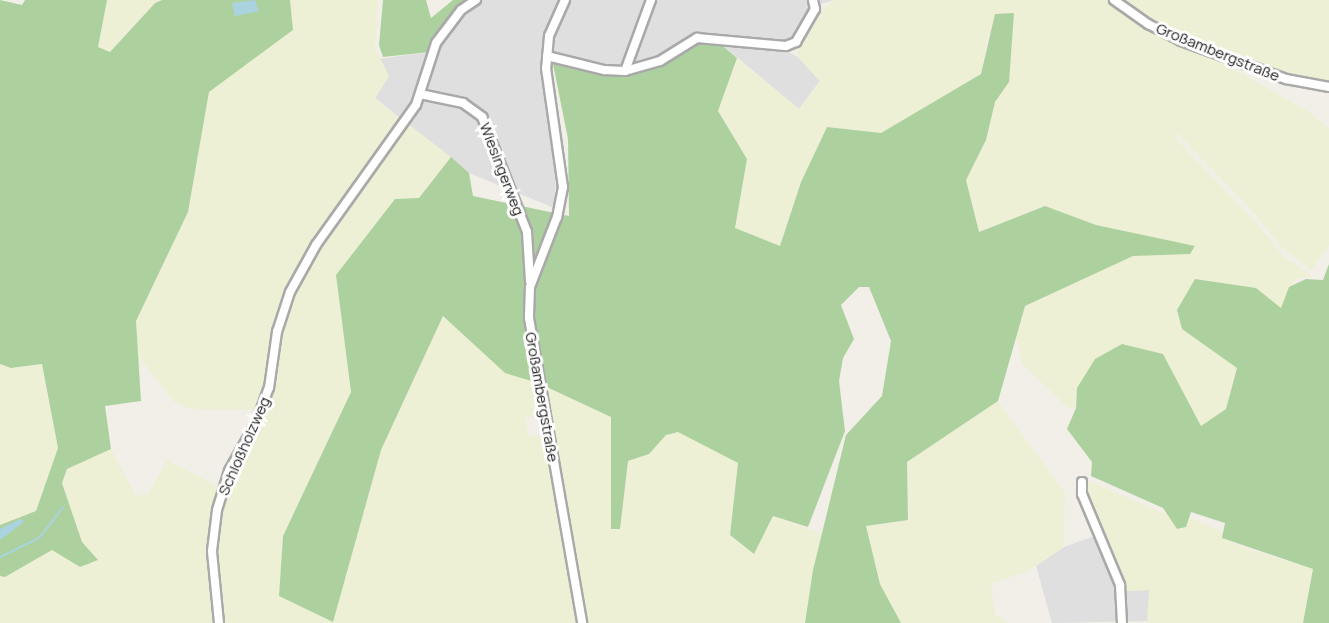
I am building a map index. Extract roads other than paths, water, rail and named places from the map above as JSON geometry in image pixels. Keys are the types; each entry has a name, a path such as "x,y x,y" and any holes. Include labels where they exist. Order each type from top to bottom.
{"street":[{"name":"Schloßholzweg","path":"219,623 212,551 217,510 229,471 256,423 269,388 277,332 290,292 316,245 405,122 420,94 435,43 461,10 476,0"},
{"path":"625,71 651,0"},
{"path":"547,56 604,70 625,71 660,61 697,38 786,46 796,42 815,9 813,0"},
{"name":"Großambergstraße","path":"1114,0 1148,24 1182,41 1286,80 1329,87"},
{"name":"Großambergstraße","path":"562,2 549,36 547,56 563,188 557,217 531,288 533,352 582,623"},
{"name":"Wiesingerweg","path":"420,94 463,103 482,117 527,232 531,288"},
{"path":"1082,482 1082,495 1120,585 1122,623"}],"water":[{"path":"255,0 259,11 235,16 232,3"},
{"path":"20,519 24,521 0,540 0,529"}],"waterway":[{"path":"0,557 39,538 63,507"}]}
